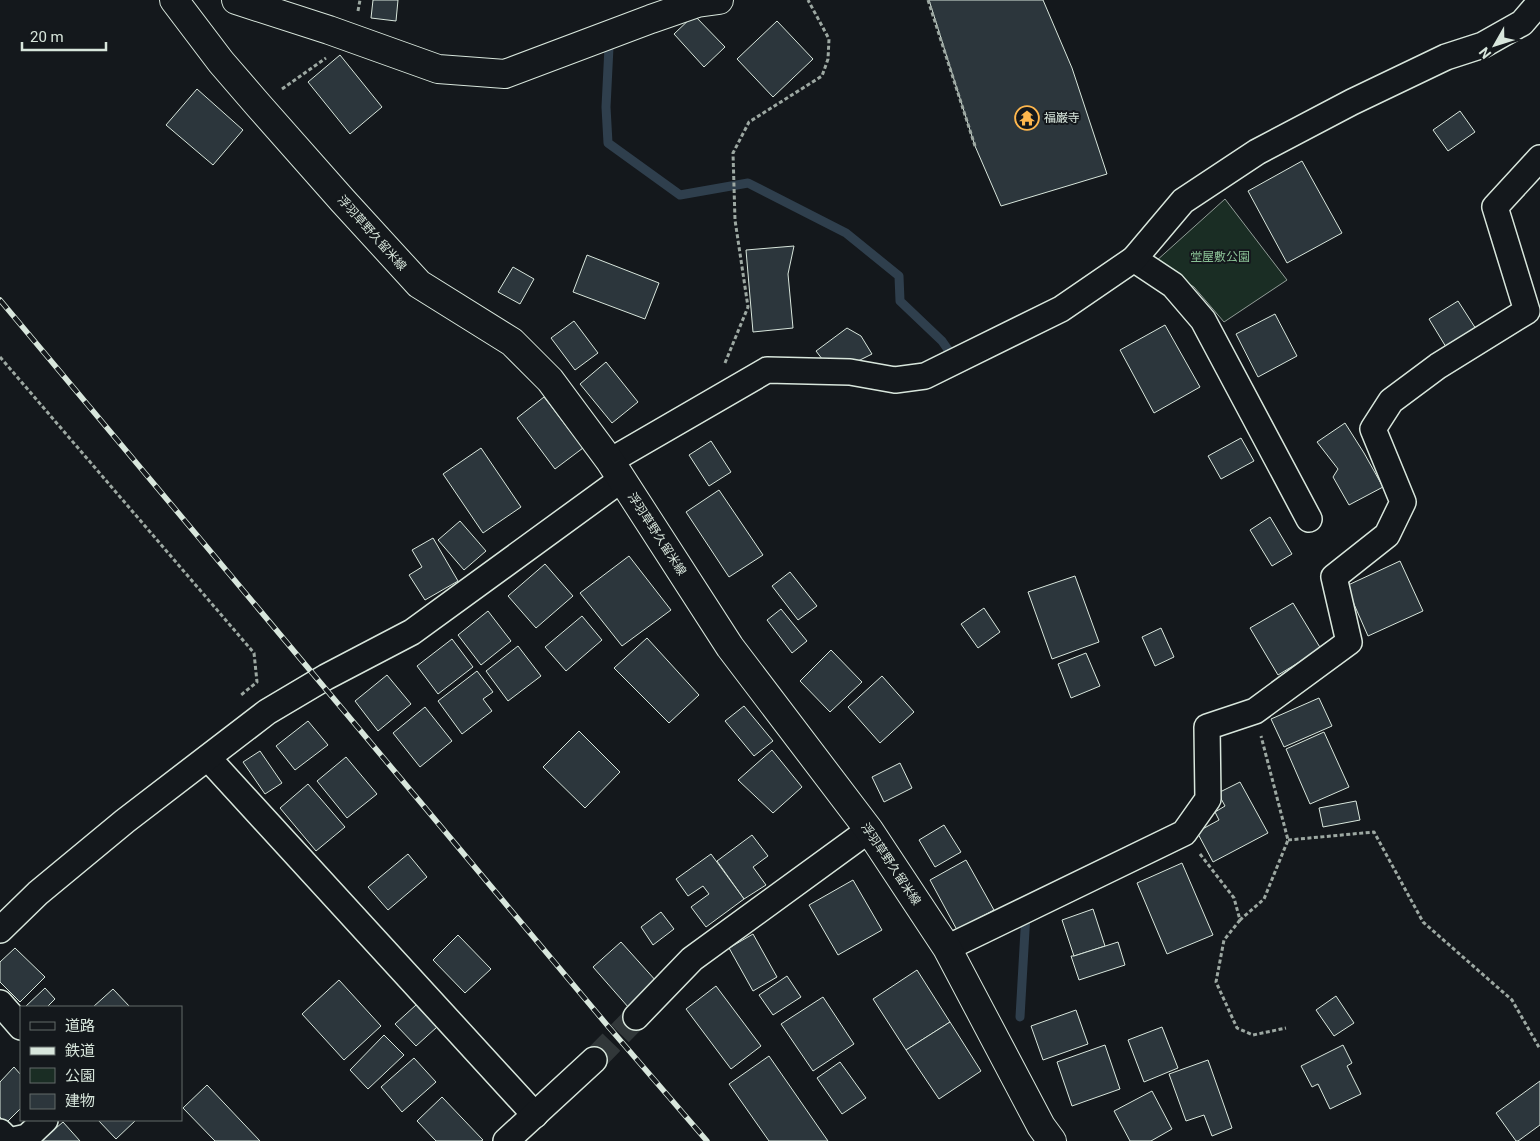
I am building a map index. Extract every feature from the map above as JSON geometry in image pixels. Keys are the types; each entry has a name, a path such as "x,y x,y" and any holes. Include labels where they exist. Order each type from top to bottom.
{"main road":[{"name":"浮羽草野久留米線","path":"174,0 221,62 259,106 420,284 512,342 550,380 616,470 730,647 869,830 948,948 1041,1126 1052,1141"},
{"path":"236,0 329,30 438,69 505,74 697,3 719,0"}],"street":[{"path":"0,930 38,894 125,822 267,712 326,677 412,632 616,470 706,404 767,370 850,372 896,380 925,376 1061,309 1134,259 1183,201 1257,152 1352,102 1446,56 1483,45 1522,23 1540,2"},
{"path":"948,948 1184,833 1208,799 1207,727 1255,711 1350,642 1334,577 1387,536 1403,502 1373,430 1391,401 1438,366 1527,311 1495,208 1540,158"},
{"path":"1134,259 1173,285 1203,320 1309,520"},
{"path":"208,758 535,1115"},
{"path":"636,1017 692,959 869,830"},
{"path":"0,1003 20,1025"},
{"path":"506,1141 594,1060"},
{"path":"0,1132 9,1141 27,1137 44,1121"}],"path":[{"path":"706,404 748,307 735,220 733,153 749,122 822,76 828,59 829,39 808,0"},
{"path":"928,0 975,146"},
{"path":"0,357 254,653 257,682 236,700"},
{"path":"1255,711 1288,840 1264,898 1240,920 1224,940 1216,982 1237,1028 1253,1035 1286,1028"},
{"path":"1288,840 1374,832 1423,922 1512,1000 1540,1049"},
{"path":"1184,833 1234,898 1240,920"}],"green space":[{"name":"堂屋敷公園","path":"1225,199 1287,280 1224,322 1194,287 1155,262"}],"building":[{"path":"373,0 398,0 396,21 371,18"},
{"name":"福巌寺","path":"929,0 1043,0 1072,68 1107,174 1001,206 975,146"},
{"path":"694,15 725,47 704,67 674,34"},
{"path":"777,21 813,59 773,97 737,59"},
{"path":"340,55 382,107 350,134 308,82"},
{"path":"197,89 243,130 213,165 166,125"},
{"path":"1460,111 1475,132 1448,151 1433,130"},
{"path":"1302,161 1342,233 1287,263 1248,191"},
{"path":"794,246 788,274 793,328 753,332 746,250"},
{"path":"587,255 659,283 645,319 573,292"},
{"path":"513,267 534,279 520,304 498,292"},
{"path":"1458,301 1476,329 1446,347 1429,319"},
{"path":"1275,314 1297,356 1258,377 1236,334"},
{"path":"574,321 598,353 575,370 551,338"},
{"path":"1165,325 1200,387 1154,413 1120,350"},
{"path":"847,328 861,336 872,354 836,372 826,364 816,351"},
{"path":"606,362 638,402 612,423 580,384"},
{"path":"544,397 583,448 555,469 517,418"},
{"path":"1345,423 1383,487 1349,505 1333,477 1338,469 1317,442"},
{"path":"1241,438 1254,461 1221,479 1208,456"},
{"path":"711,441 731,472 709,486 689,455"},
{"path":"481,448 521,507 483,533 443,474"},
{"path":"719,490 763,555 729,577 686,512"},
{"path":"1270,517 1292,554 1272,566 1250,530"},
{"path":"460,521 486,551 464,570 438,540"},
{"path":"433,538 458,581 425,600 409,575 422,567 412,550"},
{"path":"629,556 671,610 622,646 580,593"},
{"path":"1400,561 1423,611 1368,636 1346,586"},
{"path":"545,564 573,596 536,628 508,596"},
{"path":"790,572 817,606 798,620 772,586"},
{"path":"1075,576 1099,642 1052,659 1028,592"},
{"path":"1293,603 1321,649 1278,675 1250,628"},
{"path":"984,608 1000,632 978,648 961,624"},
{"path":"781,609 807,641 792,653 767,620"},
{"path":"488,611 511,641 481,665 458,635"},
{"path":"582,616 602,640 566,671 545,647"},
{"path":"1161,628 1174,657 1155,666 1142,637"},
{"path":"647,638 699,695 669,723 614,668"},
{"path":"452,639 473,667 438,694 417,666"},
{"path":"518,646 541,676 508,701 486,671"},
{"path":"831,650 862,682 830,712 800,681"},
{"path":"1086,653 1100,686 1071,698 1058,664"},
{"path":"477,671 493,692 483,699 492,711 462,734 438,701"},
{"path":"387,675 411,704 378,731 355,701"},
{"path":"882,676 914,712 880,743 848,707"},
{"path":"1319,698 1332,726 1284,747 1271,719"},
{"path":"744,706 773,741 754,756 725,721"},
{"path":"425,707 452,741 420,767 393,733"},
{"path":"308,721 328,745 295,770 276,746"},
{"path":"579,731 620,772 585,808 543,767"},
{"path":"1324,732 1349,787 1310,804 1286,749"},
{"path":"772,750 802,787 773,813 738,780"},
{"path":"260,751 282,783 265,794 243,762"},
{"path":"346,757 377,794 347,818 317,781"},
{"path":"900,763 912,788 884,802 872,777"},
{"path":"1240,782 1268,833 1213,862 1197,832 1219,820 1215,812 1225,806 1218,793"},
{"path":"308,784 345,827 316,851 280,808"},
{"path":"1356,801 1360,820 1323,827 1319,808"},
{"path":"944,825 961,852 935,867 919,840"},
{"path":"752,835 768,856 753,867 766,885 744,899 717,861"},
{"path":"408,854 427,877 388,910 368,887"},
{"path":"711,854 744,899 706,927 691,907 709,894 703,886 688,896 676,879"},
{"path":"966,860 994,910 957,930 930,880"},
{"path":"1182,863 1213,935 1167,954 1137,883"},
{"path":"853,880 882,930 838,955 809,905"},
{"path":"1093,909 1105,946 1074,956 1062,920"},
{"path":"661,912 674,929 653,945 641,927"},
{"path":"753,934 777,977 753,991 729,948"},
{"path":"458,935 491,969 465,993 433,960"},
{"path":"621,942 657,982 629,1008 593,967"},
{"path":"1118,942 1125,965 1079,980 1071,956"},
{"path":"15,948 45,977 20,1002 0,982 0,962"},
{"path":"917,970 950,1022 906,1050 873,999"},
{"path":"787,976 801,997 773,1015 759,995"},
{"path":"339,980 381,1026 344,1060 302,1014"},
{"path":"716,986 761,1046 731,1069 686,1009"},
{"path":"45,988 55,999 48,1006 26,1006"},
{"path":"113,989 129,1006 94,1006"},
{"path":"1336,996 1354,1023 1334,1036 1316,1010"},
{"path":"823,997 854,1044 813,1071 781,1024"},
{"path":"416,1005 437,1027 416,1046 395,1024"},
{"path":"1076,1010 1088,1044 1043,1060 1031,1026"},
{"path":"950,1022 981,1071 939,1099 906,1050"},
{"path":"1162,1027 1178,1068 1144,1082 1128,1040"},
{"path":"384,1035 404,1055 368,1089 350,1070"},
{"path":"1105,1045 1120,1089 1072,1106 1057,1062"},
{"path":"1343,1045 1352,1063 1347,1066 1361,1094 1330,1109 1318,1084 1312,1087 1301,1066"},
{"path":"769,1056 828,1141 769,1141 729,1084"},
{"path":"414,1058 436,1082 402,1112 381,1087"},
{"path":"1208,1060 1232,1128 1212,1136 1204,1115 1186,1121 1169,1074"},
{"path":"840,1062 866,1098 842,1114 817,1078"},
{"path":"14,1067 20,1074 20,1109 6,1123 0,1117 0,1082"},
{"path":"1540,1081 1540,1125 1516,1141 1496,1113"},
{"path":"207,1085 260,1141 215,1141 183,1108"},
{"path":"1152,1091 1172,1129 1151,1141 1130,1141 1114,1111"},
{"path":"442,1097 483,1140 436,1141 417,1121"},
{"path":"99,1121 135,1121 116,1139"},
{"path":"63,1122 80,1141 41,1141"}],"waterway":[{"path":"609,47 606,107 608,143 680,195 748,183 846,233 899,276 900,301 942,341 949,351"},
{"path":"1020,1017 1026,913"}],"tunnel":[{"path":"594,1060 636,1017"}],"railway":[{"path":"0,300 607,1025 707,1141"}],"place":[{"name":"福巌寺","path":"1027,118"}]}
